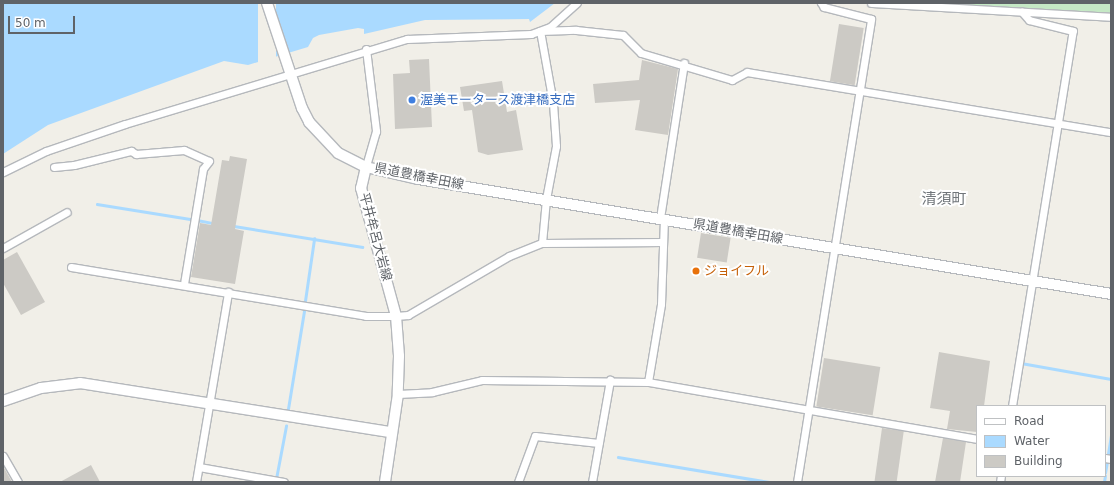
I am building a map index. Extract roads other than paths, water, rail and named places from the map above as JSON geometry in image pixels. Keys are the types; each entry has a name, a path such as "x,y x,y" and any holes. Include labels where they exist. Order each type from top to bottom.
{"main road":[{"path":"267,3 302,108 318,134 338,153 366,166"},
{"name":"県道豊橋幸田線","path":"366,166 418,179 662,218 1111,294"},
{"name":"平井牟呂大岩線","path":"366,166 361,188 396,316 398,394 384,482"},
{"path":"3,401 41,388 80,384 209,402 391,432"}],"street":[{"path":"540,31 577,3"},
{"path":"797,482 833,248 871,19 824,7 821,3"},
{"path":"871,3 1111,17"},
{"path":"1012,405 1031,280 1073,31 1029,20 1022,12"},
{"path":"3,172 46,151 124,124 289,72 407,39 521,35 540,31 576,30 622,35 641,53 684,63 732,80 748,72 1111,132"},
{"path":"540,31 553,103 556,146 546,199 542,243"},
{"path":"366,50 376,131 366,166"},
{"path":"648,382 660,304 663,242 662,218 684,63"},
{"path":"54,167 74,165 130,151 136,154 184,150 210,161 203,169 184,284"},
{"path":"3,248 67,212"},
{"path":"71,267 184,284 366,316 396,316 408,315 509,256 542,243 663,242"},
{"path":"196,482 228,292"},
{"path":"398,394 432,392 482,380 610,380 648,382 976,439"},
{"path":"592,482 610,380"},
{"path":"518,482 535,436 599,443"},
{"path":"3,456 18,482"},
{"path":"199,467 284,482"}],"water":[{"path":"3,3 555,3 530,22 529,19 425,20 364,34 364,29 358,28 319,35 313,38 308,47 248,65 224,61 48,125 3,154"}],"waterway":[{"path":"97,204 190,219"},
{"path":"197,220 213,223"},
{"path":"234,226 362,247"},
{"path":"305,301 314,239"},
{"path":"288,409 304,311"},
{"path":"1021,363 1111,379"},
{"path":"276,479 286,426"},
{"path":"1108,454 1111,436"},
{"path":"618,457 769,482"},
{"path":"1106,468 1107,462"},
{"path":"1104,482 1105,477"}],"place":[{"name":"渥美モータース渡津橋支店","path":"412,100"},
{"name":"ジョイフル","path":"696,271"}],"district":[{"name":"清須町","path":"944,200"}]}
